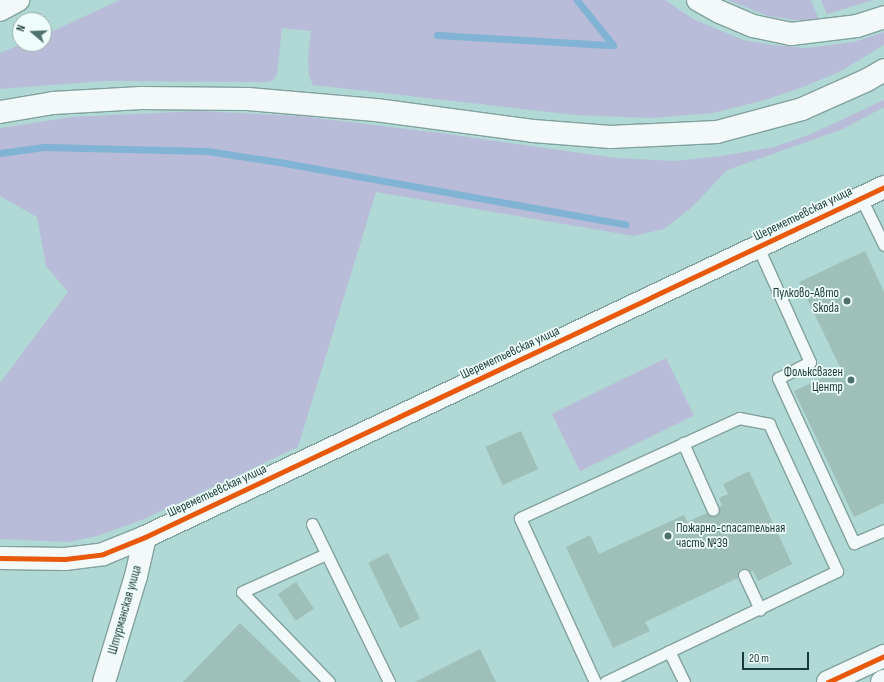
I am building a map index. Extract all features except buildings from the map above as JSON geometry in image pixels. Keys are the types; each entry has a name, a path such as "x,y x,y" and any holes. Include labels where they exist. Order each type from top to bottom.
{"main road":[{"path":"0,10 18,0"},
{"path":"698,0 720,12 753,26 791,34 857,26 884,16"},
{"path":"0,112 52,103 119,99 248,99 376,110 533,131 611,138 717,132 802,109 882,72"},
{"name":"Шереметьевская улица","path":"0,558 64,559 103,554 145,537 884,187"},
{"name":"Штурманская улица","path":"104,682 136,576 145,537"},
{"path":"828,682 884,656"}],"lane":[{"path":"861,198 883,240"},
{"path":"758,247 810,362 778,378 854,543 884,530"},
{"path":"595,682 520,518 739,418 769,424 837,571 605,682"},
{"path":"682,443 714,510"},
{"path":"312,524 389,682"},
{"path":"326,554 242,592 329,682"},
{"path":"744,575 760,609"},
{"path":"669,652 684,682"}],"shaded area":[{"path":"120,0 665,0 693,19 743,40 806,48 854,42 884,32 884,45 839,72 803,87 765,100 713,113 650,118 575,115 313,85 309,76 308,58 311,31 282,28 277,74 273,80 269,82 104,81 0,89 0,53 12,48 12,52 52,52 52,31"},
{"path":"728,0 811,0 819,20 796,20 768,16"},
{"path":"821,0 874,0 827,14"},
{"path":"884,100 884,107 843,129 727,170 692,207 664,229 634,236 376,192 298,447 142,520 97,536 69,542 0,539 0,383 68,292 46,266 37,217 0,196 0,128 72,117 199,111 300,116 440,133 616,158 674,161 721,156 774,147 811,134"},
{"path":"666,358 694,416 580,471 552,414"}],"waterway":[{"path":"437,35 613,45 577,0"},
{"path":"0,153 44,147 207,151 279,162 625,224"}],"cycle path":[{"path":"0,558 65,559 103,554 145,537 884,187"},
{"path":"828,682 884,656"}],"place":[{"name":"Пулково-Авто Skoda","path":"847,301"},
{"name":"Фольксваген Центр","path":"851,380"},
{"name":"Пожарно-спасательная часть №39","path":"668,536"}]}
